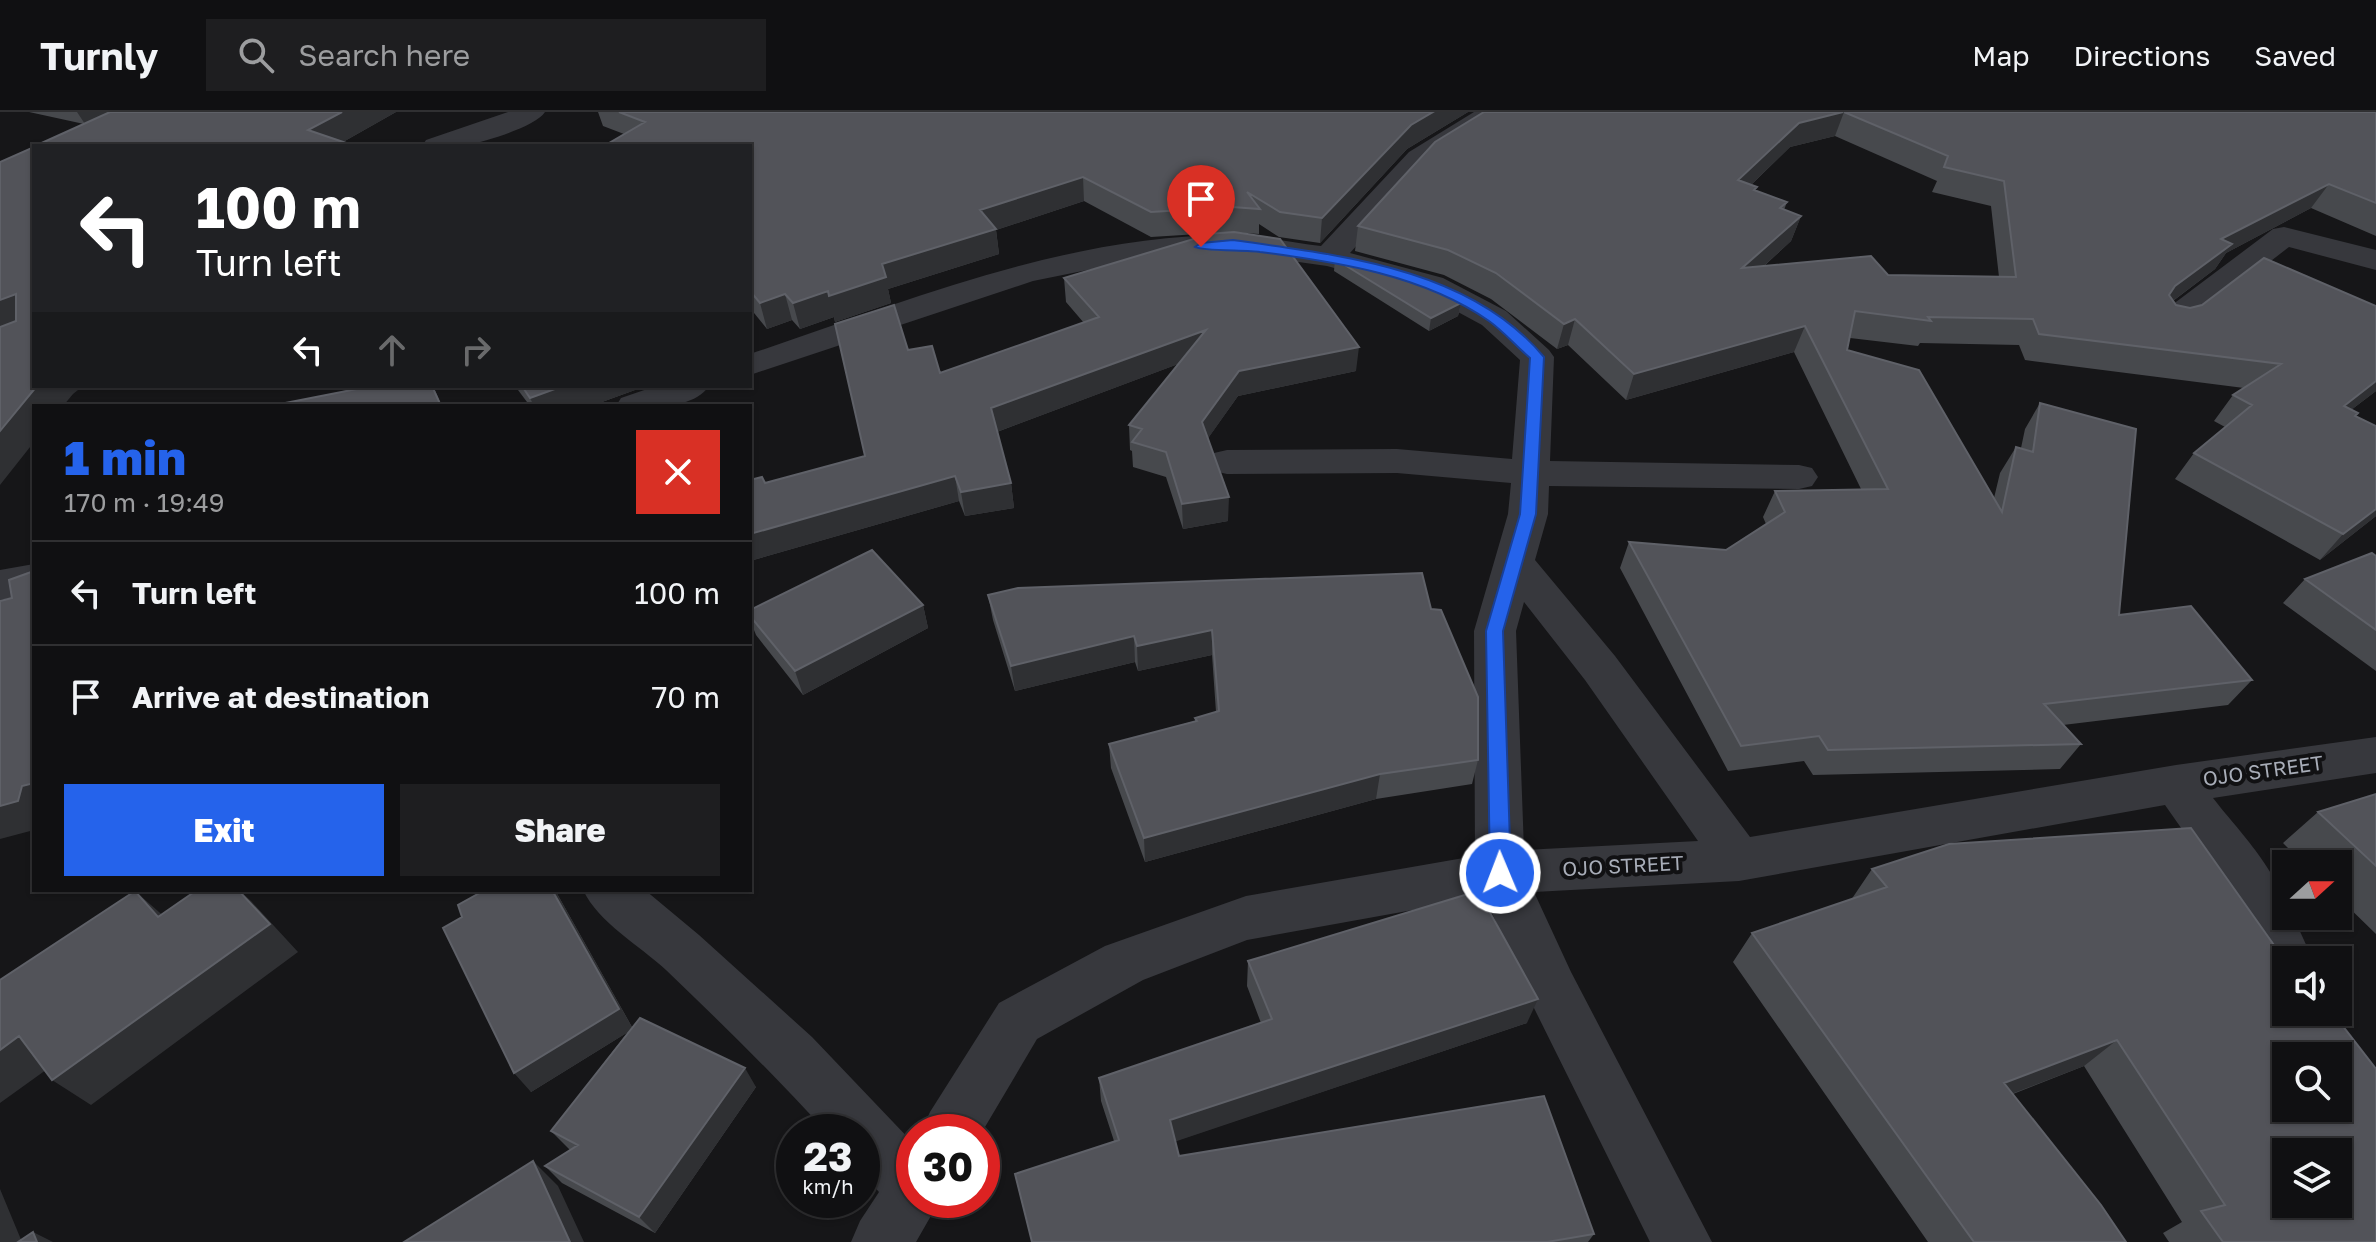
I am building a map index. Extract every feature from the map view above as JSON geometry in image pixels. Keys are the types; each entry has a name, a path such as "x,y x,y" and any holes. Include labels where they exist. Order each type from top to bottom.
{"street":[{"path":"442,144 494,128 531,112"},
{"path":"1329,257 1419,158 1490,113"},
{"path":"2172,321 2284,236 2376,260"},
{"path":"752,364 1026,273 1137,251 1233,244 1329,257 1432,285 1494,318 1537,357 1533,473 1528,514 1495,631 1500,873 1552,989 1682,1242"},
{"path":"640,404 685,388"},
{"path":"1227,462 1397,461 1533,473 1799,477"},
{"path":"1516,564 1600,668 1739,860"},
{"path":"0,585 32,579"},
{"name":"OJO STREET","path":"961,1114 1018,1021 1124,963 1246,918 1500,873 1739,860 2176,784 2376,755"},
{"path":"2176,784 2260,899 2281,946"},
{"path":"610,892 681,951 793,1055 896,1169"},
{"path":"881,1242 896,1218"}],"building":[{"path":"110,112 342,112 308,130 349,144 39,144"},
{"path":"619,112 1433,112 1411,125 1322,218 1280,212 1247,192 1260,209 1232,207 1151,212 1083,177 980,210 996,229 882,264 886,277 829,296 828,291 793,303 785,294 760,303 752,293 752,144 607,144 645,122"},
{"path":"1484,112 1843,112 1799,123 1738,180 1757,187 1754,190 1787,202 1780,208 1801,216 1742,268 1871,256 1888,275 2016,277 2004,181 1944,167 1948,156 1844,112 2376,112 2376,203 2329,184 2221,239 2232,244 2175,286 2169,295 2176,305 2190,308 2202,305 2264,258 2376,306 2376,381 2344,406 2358,413 2355,416 2376,426 2376,509 2343,534 2194,453 2252,405 2233,395 2281,364 2039,334 2033,319 1928,317 1931,321 1855,311 1847,350 1919,370 2002,512 2016,447 2033,452 2040,403 2136,429 2119,615 2191,606 2252,680 2044,704 2081,744 1828,750 1819,736 1741,746 1629,542 1726,550 1785,512 1775,491 1888,489 1805,326 1634,374 1575,319 1564,324 1496,273 1448,250 1358,226 1435,142"},
{"path":"32,148 32,388 35,388 0,431 0,327 16,321 16,294 0,300 0,162"},
{"path":"1234,232 1280,239 1359,347 1239,371 1202,422 1229,497 1182,504 1166,452 1132,442 1142,429 1129,425 1206,330 991,408 1011,483 961,492 955,476 752,533 752,480 762,477 765,483 865,456 835,324 894,305 908,350 932,346 940,373 1099,317 1064,278 1197,238 1192,235"},
{"path":"1335,259 1422,283 1461,303 1431,318"},
{"path":"362,388 433,388 440,404 280,404"},
{"path":"523,388 558,388 530,398"},
{"path":"872,550 923,605 795,671 752,618 752,609"},
{"path":"2372,553 2376,556 2376,630 2305,579"},
{"path":"32,572 32,784 22,786 18,801 0,806 0,601 12,598 9,580"},
{"path":"1422,573 1431,609 1441,610 1478,697 1478,760 1380,774 1144,838 1109,744 1197,721 1195,718 1219,711 1212,630 1137,646 1134,636 1011,666 988,595 1018,588"},
{"path":"2376,794 2376,866 2318,812"},
{"path":"2191,828 2275,946 2272,946 2272,1026 2343,1026 2376,1069 2376,1242 2223,1242 2201,1211 2225,1205 2117,1040 2004,1083 2101,1205 2126,1242 1974,1242 1752,933 1887,887 1872,869 1949,844"},
{"path":"1478,891 1538,999 1170,1120 1179,1156 1544,1096 1594,1234 1547,1242 1032,1242 1015,1174 1119,1140 1099,1078 1272,1019 1248,961"},
{"path":"133,892 158,917 194,892 240,892 270,924 52,1080 19,1036 0,1050 0,980"},
{"path":"481,892 553,892 619,1009 514,1073 443,928 462,917 458,905"},
{"path":"640,1018 745,1068 639,1217 545,1166 578,1145 551,1131"},
{"path":"533,1161 570,1242 404,1242"},
{"path":"33,1232 37,1242 18,1242"}],"route":[{"path":"1201,247 1233,244 1329,257 1432,285 1494,318 1537,357 1533,473 1528,514 1495,631 1500,873"}]}
